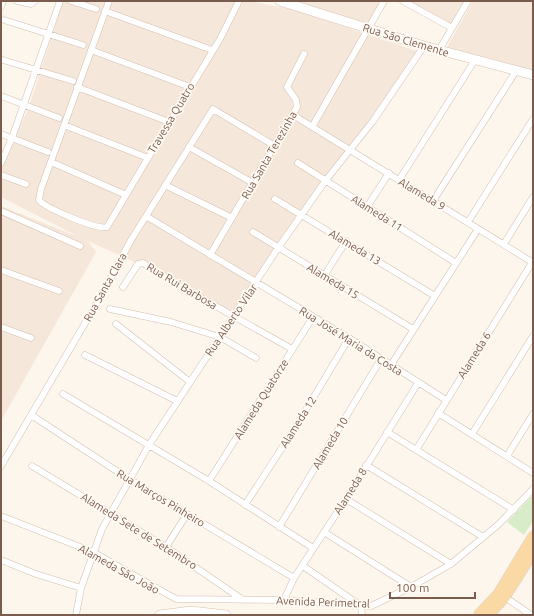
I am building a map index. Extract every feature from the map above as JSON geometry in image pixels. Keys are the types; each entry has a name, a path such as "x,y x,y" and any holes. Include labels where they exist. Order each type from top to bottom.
{"main road":[{"name":"Rua São Clemente","path":"280,1 291,2 424,46 533,75"},
{"path":"481,615 498,594 533,536"},
{"path":"481,615 505,597 530,564 533,553"},
{"path":"160,615 191,613 226,615"}],"street":[{"path":"1,7 3,1"},
{"path":"17,1 31,4 35,1"},
{"path":"1,162 12,138 60,1"},
{"path":"72,1 96,9"},
{"path":"109,1 41,189 39,200 46,206 94,226 102,228 106,227 148,158"},
{"name":"Travessa Quatro","path":"64,125 148,158 234,14 239,1"},
{"path":"312,127 384,1"},
{"path":"403,1 452,28"},
{"path":"439,50 468,1"},
{"path":"105,11 212,50"},
{"path":"4,20 83,45"},
{"name":"Rua Alberto Vilar","path":"76,615 81,588 93,552 110,513 149,446 278,248 326,180 351,151 378,115 424,46"},
{"path":"91,50 190,87"},
{"name":"Rua Santa Terezinha","path":"210,254 293,115 297,104 287,87 304,54"},
{"path":"3,60 73,81"},
{"path":"400,180 476,60"},
{"path":"433,201 516,70"},
{"path":"77,87 169,122"},
{"path":"1,96 24,103 58,118"},
{"name":"Rua Santa Clara","path":"1,466 146,216 212,109 275,146"},
{"name":"Alameda 9","path":"293,115 532,261"},
{"path":"468,222 533,119"},
{"path":"1,134 48,152"},
{"path":"189,148 253,183"},
{"path":"51,162 126,195"},
{"name":"Alameda 11","path":"298,163 456,263"},
{"path":"367,207 388,173"},
{"path":"1,174 26,184"},
{"path":"165,185 232,218"},
{"path":"504,244 533,197"},
{"name":"Alameda 13","path":"275,199 435,296"},
{"path":"1,211 80,246"},
{"path":"146,216 256,282"},
{"path":"391,365 478,229"},
{"name":"Alameda 15","path":"253,232 413,329"},
{"path":"324,276 346,242"},
{"name":"Alameda 6","path":"416,450 532,261"},
{"name":"Rua Rui Barbosa","path":"122,287 139,263 143,263 180,286 292,349"},
{"path":"1,270 59,291"},
{"name":"Rua José Maria da Costa","path":"256,282 349,338 446,400"},
{"path":"110,309 171,322 220,337 256,358"},
{"name":"Alameda Quatorze","path":"209,481 313,317"},
{"path":"116,324 190,382"},
{"path":"1,327 31,338"},
{"path":"472,434 533,336"},
{"name":"Alameda 12","path":"245,505 300,420 349,338"},
{"path":"85,355 177,401"},
{"name":"Alameda 10","path":"279,527 381,359"},
{"name":"Alameda 8","path":"284,600 294,578 418,383"},
{"path":"63,394 209,481 314,548"},
{"path":"438,414 533,473"},
{"path":"506,456 533,414"},
{"name":"Rua Marços Pinheiro","path":"31,415 129,479 294,578"},
{"path":"387,432 514,510"},
{"path":"366,465 483,537"},
{"name":"Alameda Sete de Setembro","path":"32,466 166,547 243,600"},
{"name":"Avenida Perimetral","path":"193,600 284,600 371,606 411,587 451,564 514,510 533,489"},
{"path":"346,498 451,564"},
{"path":"166,547 187,514"},
{"name":"Alameda São João","path":"1,516 93,552 172,598 193,600"},
{"path":"324,532 411,587"},
{"path":"1,560 36,574 81,588"},
{"path":"302,566 361,606 362,615"},
{"path":"505,597 532,615"}],"shaded area":[{"path":"63,1 248,1 291,9 417,51 346,154 294,224 230,315 143,266 88,241 96,252 1,421 1,206 79,237 1,197 1,164 28,110"},
{"path":"298,1 382,1 368,26"},
{"path":"396,1 469,1 451,31"},
{"path":"473,1 533,1 533,77 443,54"}],"green space":[{"path":"533,495 533,521 524,535 507,522"}]}
